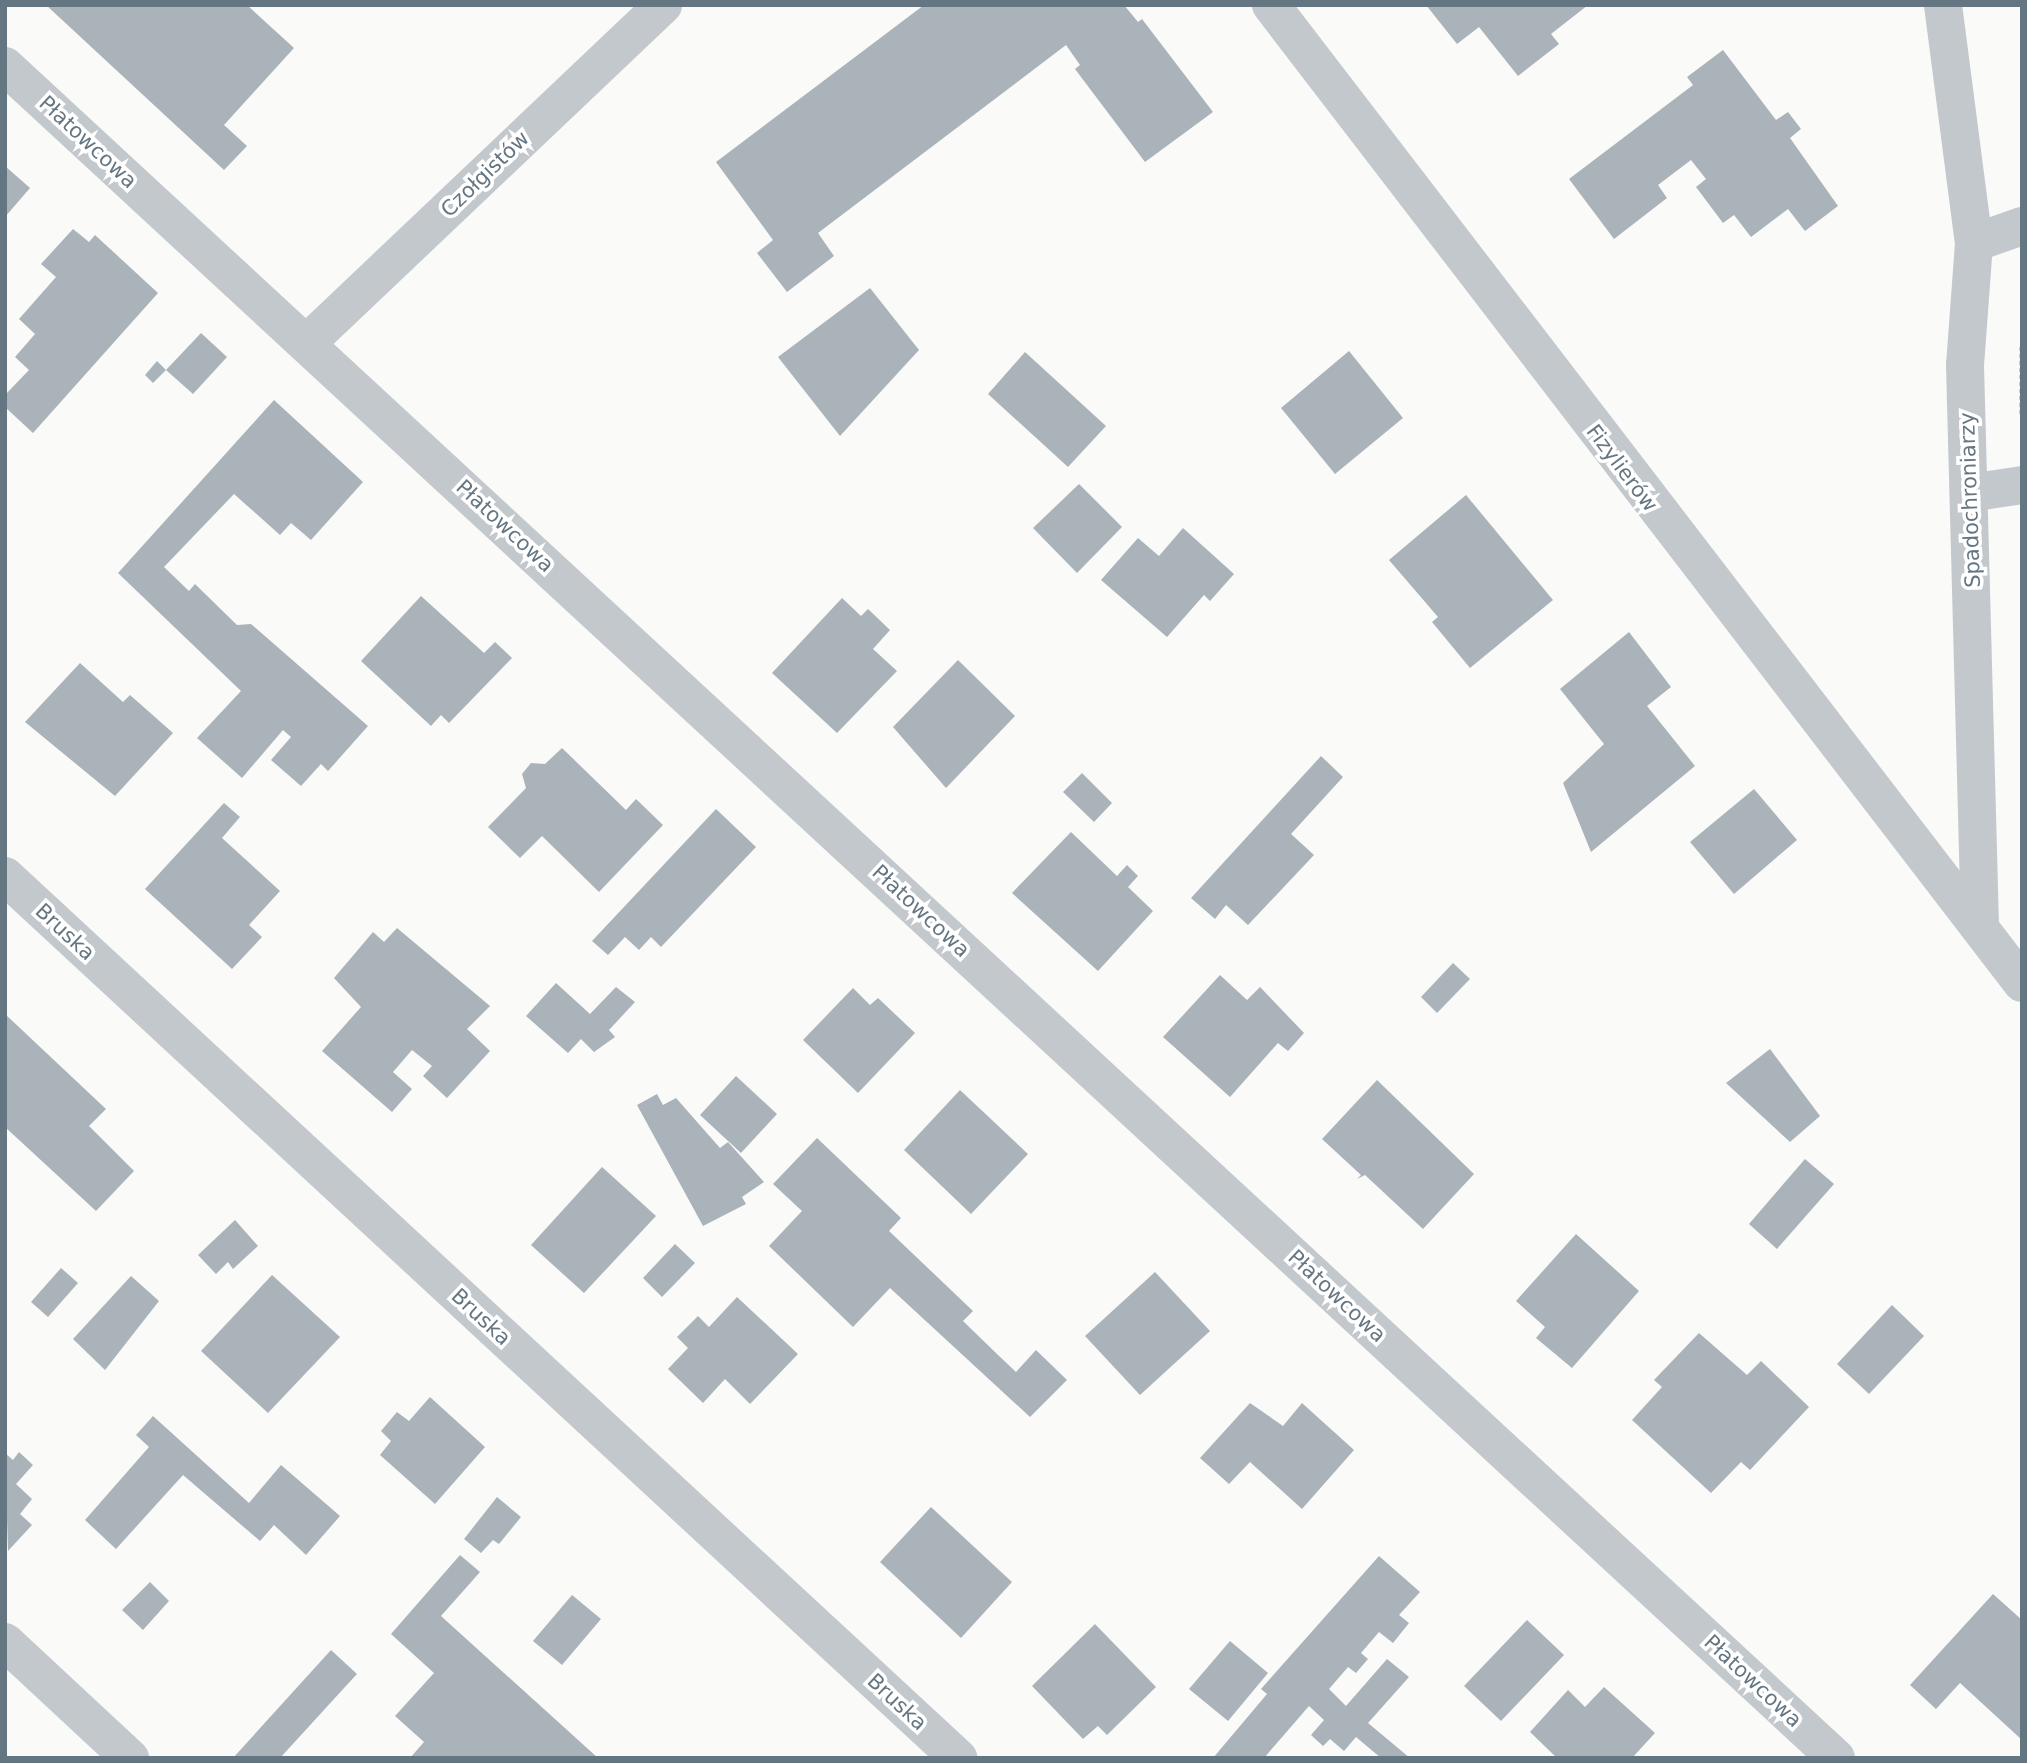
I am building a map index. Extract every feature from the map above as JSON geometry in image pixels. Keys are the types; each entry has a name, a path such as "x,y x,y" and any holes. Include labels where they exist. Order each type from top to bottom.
{"street":[{"name":"Czołgistów","path":"307,343 663,5"},
{"name":"Fizylierów","path":"1271,5 1980,926"},
{"name":"Spadochroniarzy","path":"1943,5 1974,243 1965,365 1980,926"},
{"name":"Płatowcowa","path":"5,66 1836,1758"},
{"path":"1974,243 2022,226"},
{"path":"1969,494 2022,485"},
{"name":"Bruska","path":"5,876 958,1758"},
{"path":"1980,926 2022,983"},
{"path":"5,1642 130,1758"}],"path":[{"path":"2022,347 2022,414"}],"building":[{"path":"46,5 247,5 294,48 224,125 247,146 224,170"},
{"path":"924,5 1124,5 1138,22 1142,19 1213,112 1145,162 1075,69 1080,65 1066,45 818,233 834,256 787,292 757,253 773,240 716,162"},
{"path":"1426,5 1588,5 1551,34 1559,44 1518,76 1479,27 1457,44"},
{"path":"1723,50 1776,120 1788,112 1801,129 1790,138 1838,206 1805,231 1788,209 1751,237 1734,215 1723,223 1696,187 1706,179 1691,160 1658,185 1667,198 1614,239 1569,179 1693,85 1687,77"},
{"path":"5,166 30,188 5,217"},
{"path":"73,229 89,242 95,235 158,293 33,433 5,407 5,395 29,370 15,357 35,334 19,319 56,277 41,264"},
{"path":"870,288 919,350 840,436 778,357"},
{"path":"201,333 227,357 193,394 166,370"},
{"path":"1349,351 1403,418 1335,474 1281,408"},
{"path":"1025,352 1106,426 1068,467 988,394"},
{"path":"157,361 166,370 153,383 145,375"},
{"path":"274,400 363,482 311,540 291,523 280,535 234,494 164,567 189,591 195,584 237,625 251,624 368,726 328,771 321,764 301,786 271,760 291,737 283,730 242,778 197,738 241,691 118,573"},
{"path":"1079,484 1122,527 1077,573 1033,528"},
{"path":"1466,495 1553,600 1470,668 1432,622 1438,617 1389,560"},
{"path":"1183,528 1234,574 1210,601 1204,595 1167,637 1101,580 1138,538 1159,556"},
{"path":"421,596 484,653 495,642 512,658 449,723 441,715 431,726 361,661"},
{"path":"842,598 861,616 868,609 890,630 873,649 897,671 837,733 772,673"},
{"path":"1629,632 1671,687 1647,706 1695,766 1591,852 1563,783 1604,744 1560,689"},
{"path":"958,660 1015,716 946,788 893,727"},
{"path":"80,663 123,702 130,695 173,733 115,796 25,722"},
{"path":"562,748 626,810 636,799 663,825 599,892 542,836 520,858 488,827 526,788 522,774 531,763 545,764"},
{"path":"1321,756 1343,777 1291,834 1314,855 1248,925 1226,905 1215,919 1191,898"},
{"path":"1082,773 1112,803 1094,822 1063,792"},
{"path":"1754,789 1797,840 1734,894 1690,842"},
{"path":"224,803 240,817 222,838 280,891 249,925 262,937 232,969 145,889"},
{"path":"716,809 756,847 661,947 651,937 639,950 625,937 608,955 592,941"},
{"path":"1071,832 1117,876 1127,865 1138,876 1128,887 1153,911 1098,971 1012,893"},
{"path":"397,928 490,1006 467,1029 490,1051 447,1098 423,1076 432,1066 412,1050 393,1072 412,1089 392,1112 322,1051 361,1007 334,978 373,932 384,942"},
{"path":"1453,963 1470,979 1437,1013 1421,997"},
{"path":"1220,975 1247,1000 1260,987 1304,1033 1288,1051 1278,1043 1230,1097 1163,1037"},
{"path":"556,983 590,1014 616,987 635,1002 609,1030 615,1037 594,1052 581,1039 568,1053 526,1016"},
{"path":"853,988 870,1005 878,998 915,1033 858,1093 803,1040"},
{"path":"5,1014 106,1109 89,1126 134,1171 96,1211 5,1127"},
{"path":"1770,1049 1820,1116 1790,1142 1726,1083"},
{"path":"736,1076 777,1114 741,1153 700,1115"},
{"path":"1377,1080 1474,1174 1423,1229 1365,1175 1357,1179 1361,1175 1322,1139"},
{"path":"960,1090 1028,1154 971,1214 904,1150"},
{"path":"657,1094 663,1105 676,1098 720,1148 728,1142 764,1182 742,1197 746,1204 703,1226 637,1105"},
{"path":"817,1138 901,1218 889,1231 973,1311 963,1321 997,1354 1016,1372 1036,1350 1067,1380 1030,1417 890,1288 853,1327 769,1246 802,1211 773,1184"},
{"path":"1805,1159 1834,1184 1777,1249 1749,1224"},
{"path":"602,1167 656,1216 584,1293 531,1245"},
{"path":"235,1220 258,1246 233,1269 228,1262 216,1274 198,1255"},
{"path":"1576,1234 1639,1291 1572,1368 1536,1338 1545,1327 1516,1301"},
{"path":"675,1244 695,1263 662,1297 643,1278"},
{"path":"61,1268 78,1283 48,1317 31,1302"},
{"path":"1155,1272 1210,1331 1140,1395 1085,1336"},
{"path":"272,1275 340,1337 268,1413 201,1351"},
{"path":"131,1276 159,1301 105,1370 73,1339"},
{"path":"737,1297 798,1354 750,1404 725,1379 703,1403 668,1369 688,1348 677,1337 698,1316 709,1327"},
{"path":"1892,1305 1924,1336 1869,1394 1837,1364"},
{"path":"1699,1333 1747,1375 1761,1361 1809,1407 1750,1470 1741,1462 1711,1493 1632,1420 1662,1387 1654,1380"},
{"path":"430,1397 485,1447 435,1504 380,1455 391,1441 381,1431 397,1412 409,1421"},
{"path":"1250,1403 1283,1426 1302,1403 1354,1450 1302,1509 1250,1462 1229,1484 1200,1458"},
{"path":"153,1416 249,1503 281,1465 340,1516 306,1555 274,1525 260,1541 183,1475 116,1549 85,1520 149,1447 136,1435"},
{"path":"19,1452 33,1465 16,1484 32,1499 20,1514 32,1525 8,1551 5,1453 13,1460"},
{"path":"497,1497 521,1517 499,1544 493,1540 481,1553 464,1539"},
{"path":"931,1507 1012,1582 961,1638 880,1562"},
{"path":"460,1555 480,1572 441,1616 598,1758 410,1758 424,1742 395,1716 434,1673 391,1634"},
{"path":"1379,1556 1420,1592 1399,1615 1409,1623 1393,1643 1379,1632 1361,1653 1368,1659 1356,1673 1348,1667 1329,1689 1346,1706 1387,1659 1409,1677 1368,1723 1410,1758 1381,1758 1356,1737 1344,1751 1330,1739 1323,1746 1311,1735 1324,1720 1309,1706 1264,1758 1213,1758 1267,1694 1261,1689"},
{"path":"150,1582 169,1601 143,1630 122,1610"},
{"path":"1993,1594 2022,1620 2022,1740 1960,1683 1936,1709 1910,1685"},
{"path":"572,1595 601,1619 562,1665 533,1641"},
{"path":"1527,1620 1564,1655 1501,1721 1464,1686"},
{"path":"1095,1624 1156,1687 1107,1735 1098,1726 1083,1739 1032,1686"},
{"path":"1230,1641 1268,1673 1228,1721 1189,1689"},
{"path":"331,1650 357,1674 280,1758 233,1758"},
{"path":"1604,1687 1655,1733 1632,1758 1557,1758 1530,1732 1568,1690 1585,1707"}]}
